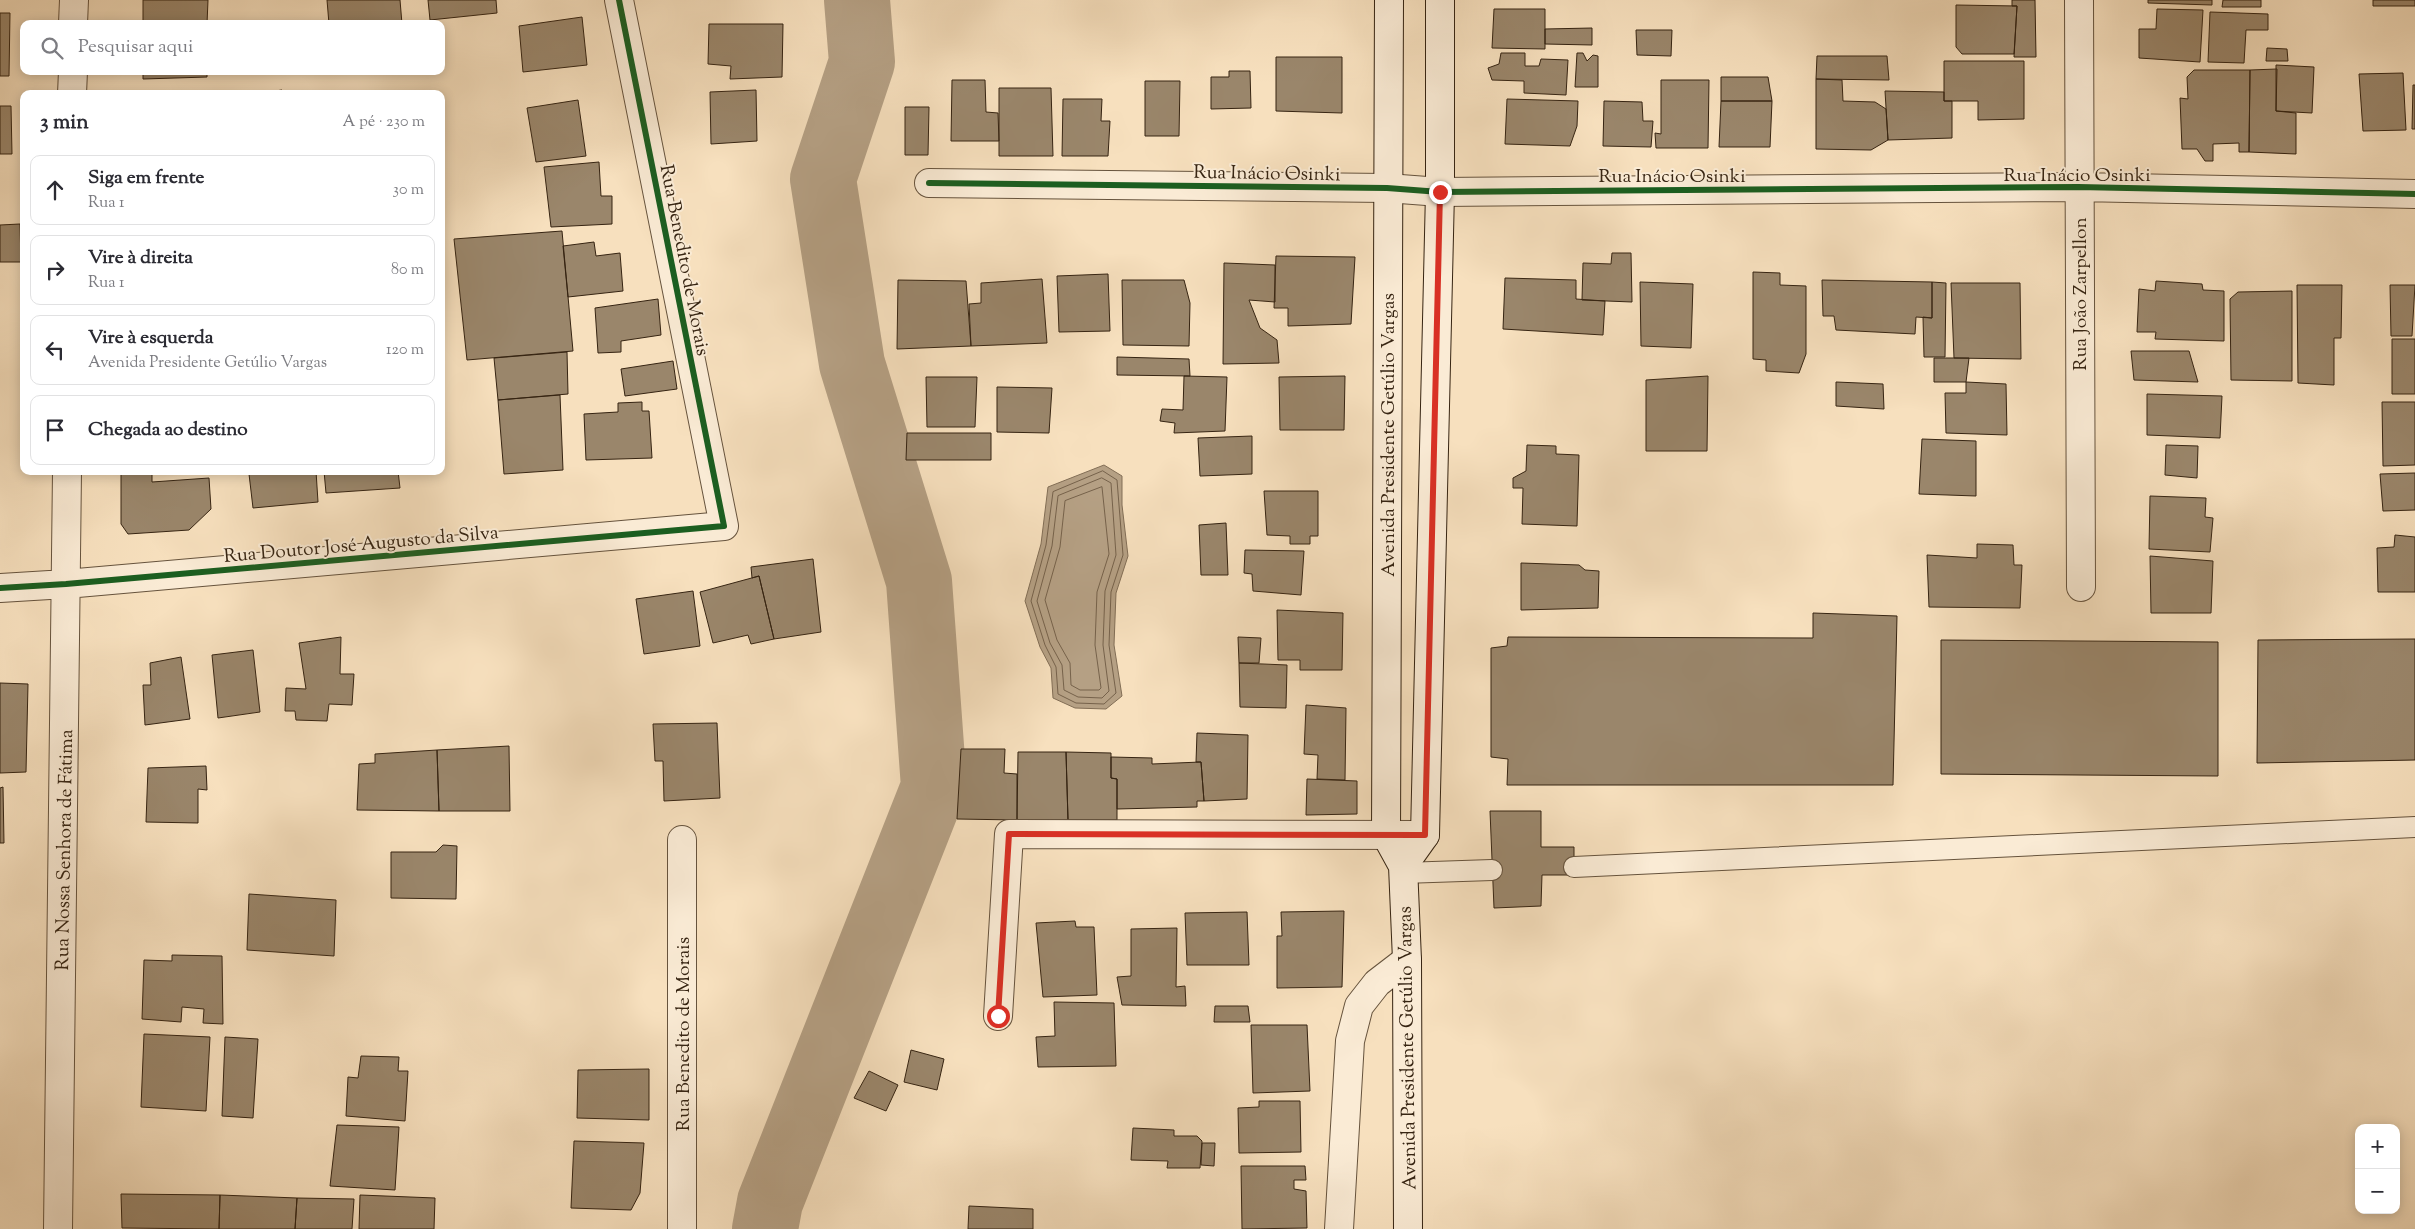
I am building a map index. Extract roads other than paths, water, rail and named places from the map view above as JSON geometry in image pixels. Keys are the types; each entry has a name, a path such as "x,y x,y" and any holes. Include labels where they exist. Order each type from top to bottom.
{"street":[{"path":"73,20 74,0"},
{"name":"Rua Benedito de Morais","path":"619,0 724,526"},
{"name":"Avenida Presidente Getúlio Vargas","path":"1389,0 1386,835 1403,870 1407,960 1408,1229"},
{"path":"1403,870 1425,835 1440,192 1440,0"},
{"name":"Rua João Zarpellon","path":"2079,0 2078,187 2081,587"},
{"path":"72,90 73,75"},
{"name":"Rua Inácio Osinki","path":"929,183 1387,188 1440,192 2078,187 2415,194"},
{"name":"Rua Nossa Senhora de Fátima","path":"58,1229 67,475"},
{"name":"Rua Doutor José Augusto da Silva","path":"0,588 66,584 724,526"},
{"path":"998,1016 1009,834 1425,835"},
{"name":"Rua Benedito de Morais","path":"682,840 682,1229"},
{"path":"1339,1229 1350,1041 1359,1006 1377,983 1407,960"}],"lane":[{"path":"1574,867 2415,827"},
{"path":"1403,870 1492,870"}],"water":[{"path":"1104,465 1122,476 1122,505 1128,556 1116,593 1114,645 1122,696 1106,709 1075,708 1053,698 1051,668 1040,647 1025,601 1041,544 1048,487"}],"waterway":[{"path":"765,1229 770,1202 934,787 919,581 852,364 823,179 862,62 857,0"}]}
